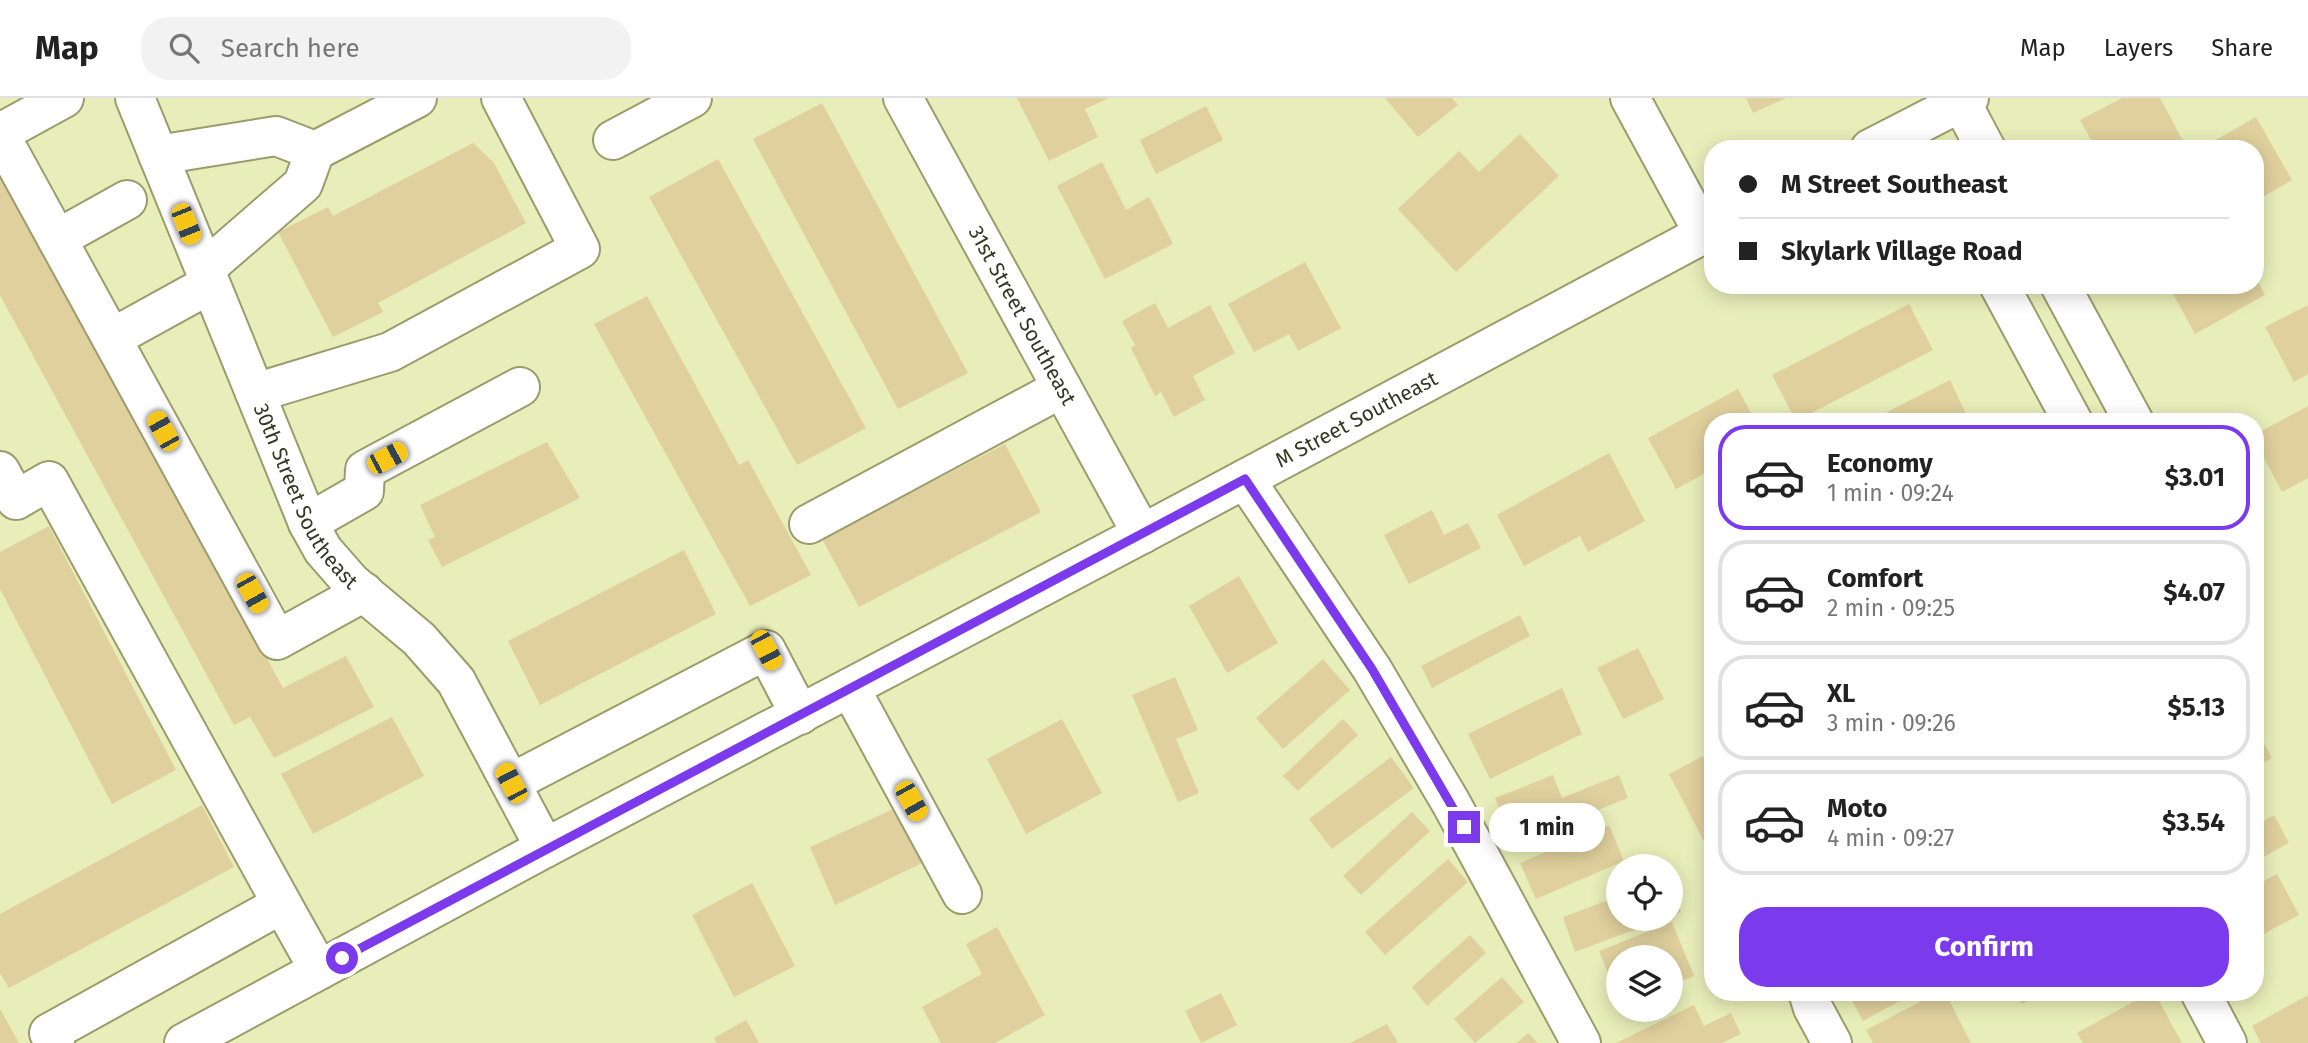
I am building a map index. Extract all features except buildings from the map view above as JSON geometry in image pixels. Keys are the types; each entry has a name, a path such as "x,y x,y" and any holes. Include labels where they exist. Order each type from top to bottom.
{"street":[{"path":"64,98 0,134 277,640 364,593"},
{"name":"30th Street Southeast","path":"135,98 308,523 323,550 351,582 419,639 456,681 545,848"},
{"path":"112,338 207,276 303,184 314,151 417,98"},
{"path":"254,393 390,352 580,248 501,98"},
{"path":"613,140 692,98"},
{"name":"31st Street Southeast","path":"903,98 1142,534"},
{"path":"1630,98 1704,224"},
{"path":"1919,138 1965,100 1982,140"},
{"path":"158,155 276,136 314,151"},
{"path":"57,239 127,200"},
{"name":"M Street Southeast","path":"184,1043 545,848 1142,534 1704,233"},
{"path":"2004,294 2068,413"},
{"path":"2065,294 2129,413"},
{"path":"308,523 365,491 365,470 520,387"},
{"path":"809,524 1062,388"},
{"path":"0,471 16,499 49,481 319,970"},
{"path":"1245,479 1372,669 1451,803 1581,1043"},
{"path":"511,783 766,650 800,715"},
{"path":"850,688 962,894"},
{"path":"55,1043 49,1032 282,904"},
{"path":"1811,1001 1832,1043"},
{"path":"2205,1001 2227,1043"}],"route":[{"path":"342,958 1245,479 1372,669 1464,827"}]}
